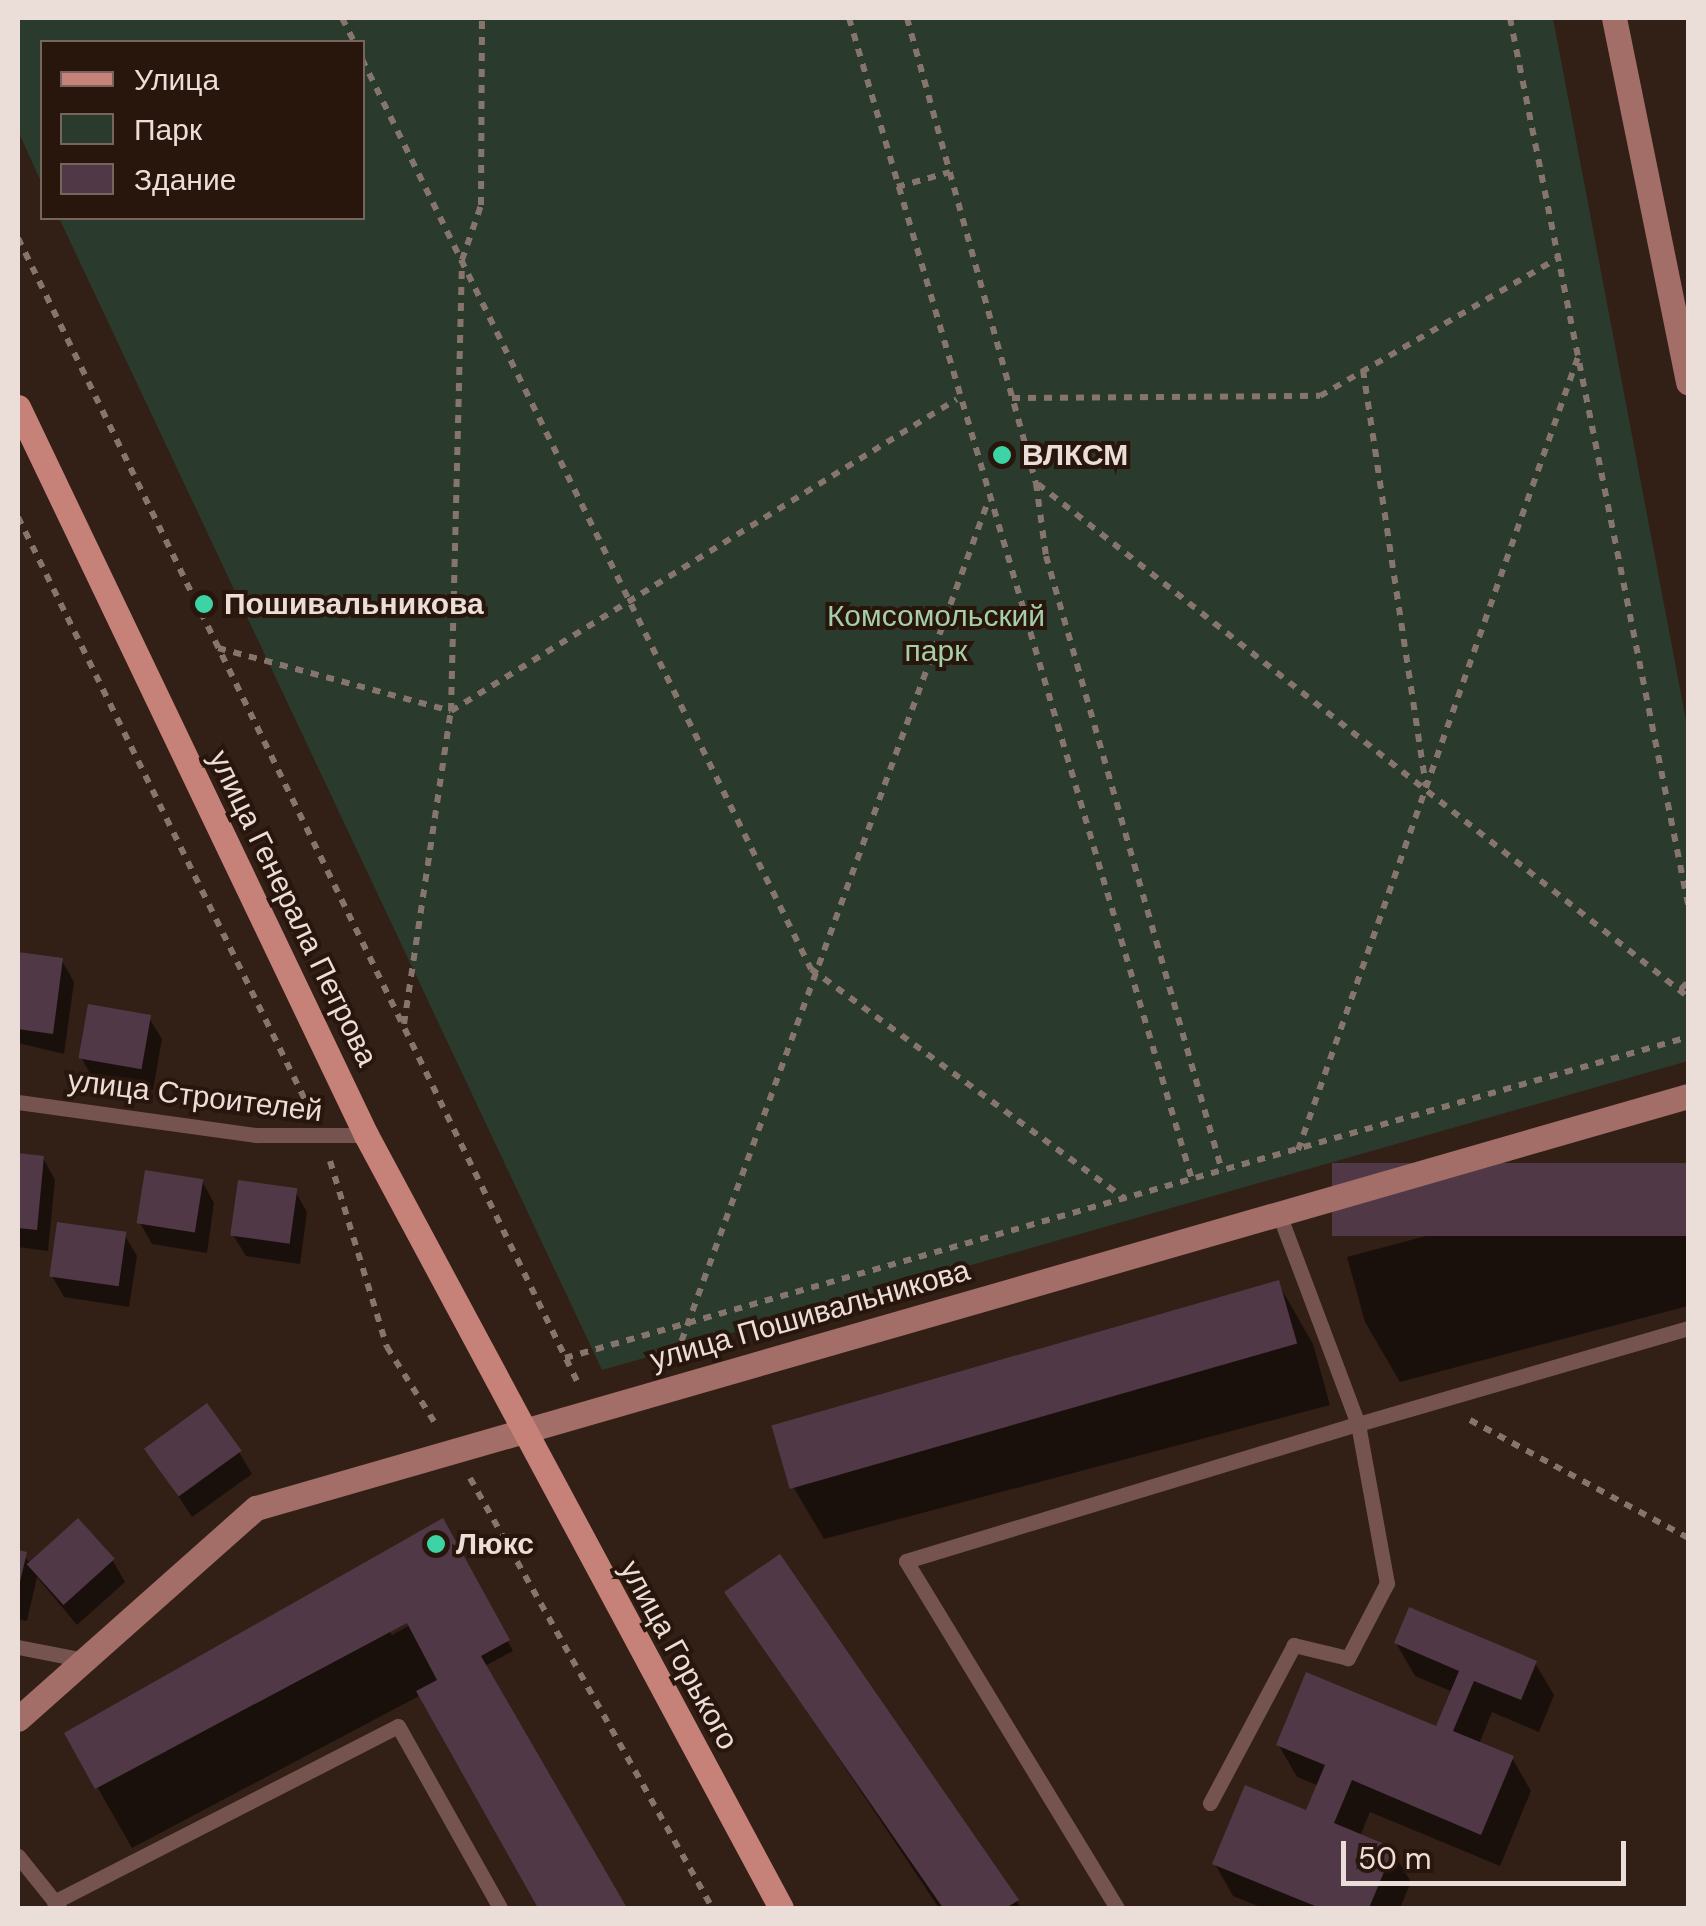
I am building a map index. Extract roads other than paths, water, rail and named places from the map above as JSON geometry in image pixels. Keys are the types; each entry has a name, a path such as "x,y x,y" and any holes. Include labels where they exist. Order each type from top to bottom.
{"main road":[{"path":"1614,18 1688,384"},
{"name":"улица Генерала Петрова","path":"18,407 366,1135 519,1433"},
{"name":"улица Пошивальникова","path":"18,1719 256,1508 1688,1096"},
{"name":"улица Горького","path":"519,1433 781,1908"}],"lane":[{"name":"улица Строителей","path":"18,1102 324,1141 366,1135"},
{"path":"1210,1804 1294,1645 1348,1658 1388,1583 1358,1424 1279,1214"},
{"path":"1117,1908 906,1561 1428,1401 1688,1328"},
{"path":"18,1648 84,1660"},
{"path":"18,1856 57,1905 398,1726 500,1908"}],"place":[{"name":"ВЛКСМ","path":"1002,455"},
{"name":"Пошивальникова","path":"204,604"},
{"name":"Люкс","path":"436,1544"}],"park label":[{"name":"Комсомольский парк","path":"936,633"}]}
